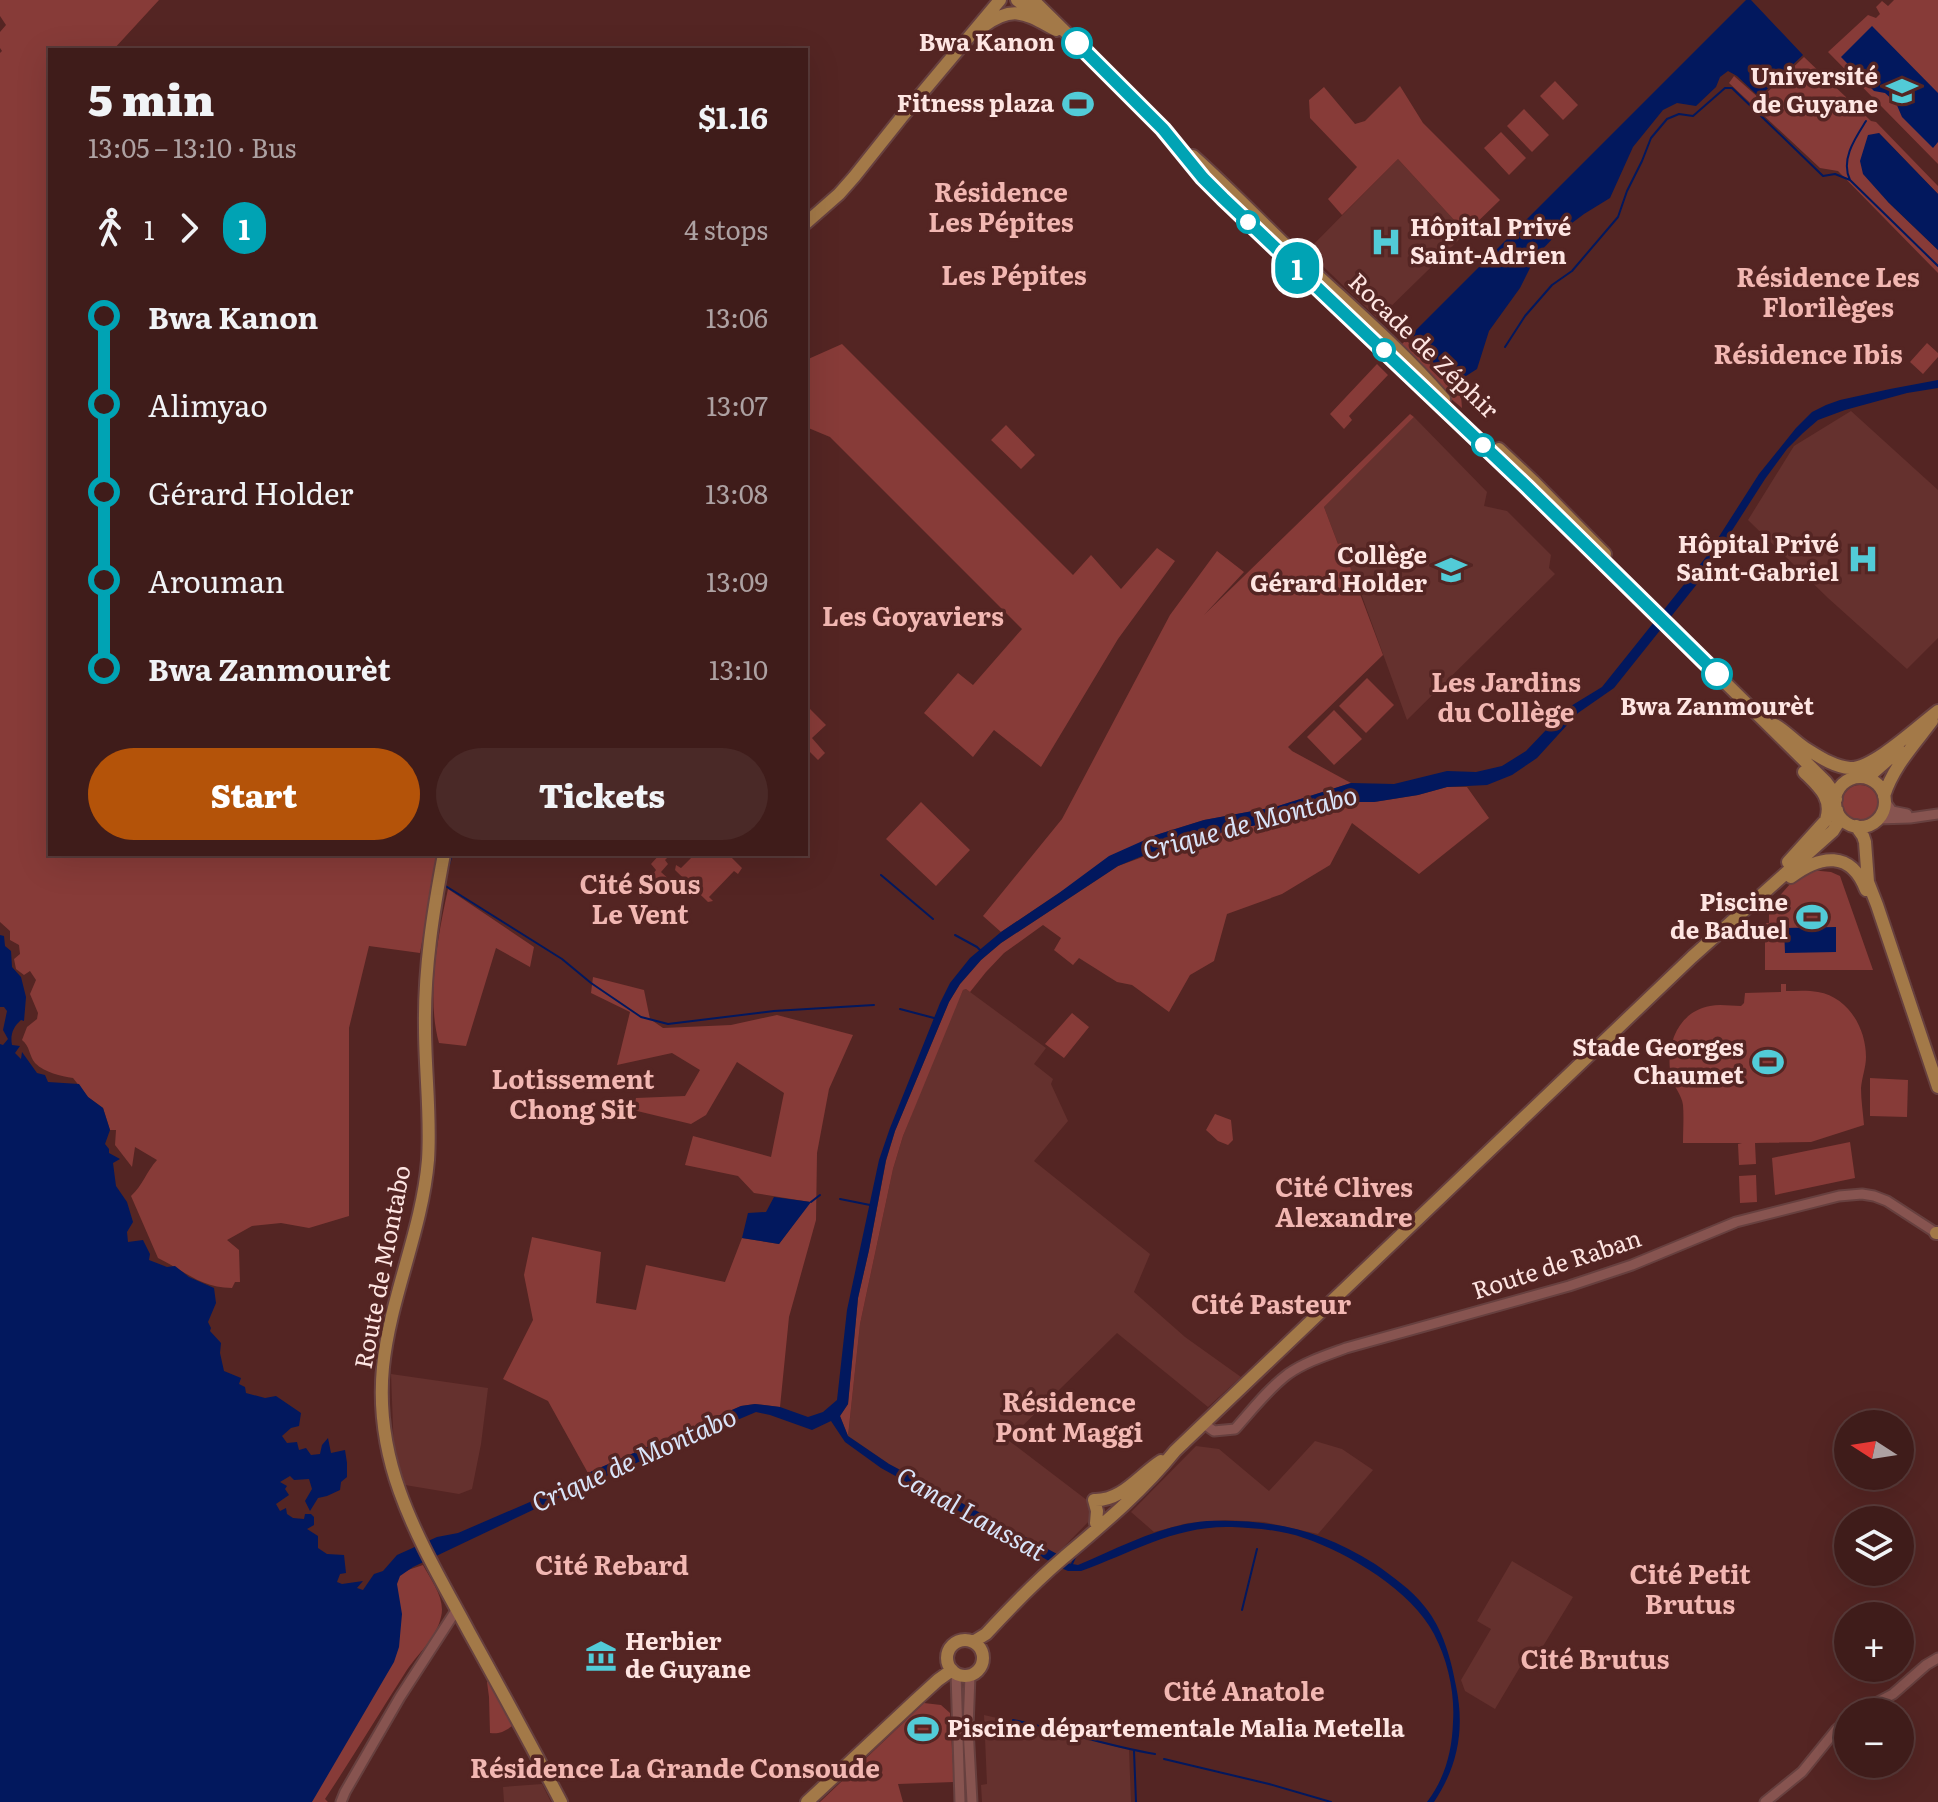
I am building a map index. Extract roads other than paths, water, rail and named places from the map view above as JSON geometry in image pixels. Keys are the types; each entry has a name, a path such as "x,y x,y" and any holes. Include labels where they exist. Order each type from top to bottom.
{"main road":[{"path":"901,118 914,94 991,0"},
{"path":"808,221 854,177 1000,0"},
{"name":"Rocade de Zéphir","path":"1017,0 1077,43"},
{"name":"Rocade de Zéphir","path":"1039,3 1163,129 1210,184 1527,487 1826,782 1836,805"},
{"path":"964,44 994,19 1013,12 1056,30"},
{"path":"1752,710 1801,745 1839,766 1849,768 1879,757 1937,715"},
{"path":"1737,917 1826,820 1828,813 1827,796 1822,789 1775,742 1752,710"},
{"path":"977,1646 1096,1523 1094,1500 1111,1499 1124,1491 1204,1424 1692,957 1833,831 1838,823 1836,805 1839,788 1874,772 1937,715"},
{"path":"1877,905 1872,837 1883,811 1888,783 1937,715"},
{"name":"Rocade de Zéphir","path":"1787,745 1833,772 1858,777"},
{"path":"1858,777 1877,783 1885,799"},
{"path":"1836,805 1841,817 1861,831 1865,842 1868,882 1938,1087"},
{"path":"1737,917 1855,826 1869,825 1877,820"},
{"name":"Route de Montabo","path":"444,856 429,943 425,1027 429,1119 427,1165 387,1337 382,1369 382,1403 389,1461 419,1540 457,1609"},
{"path":"1737,917 1814,862 1840,861 1854,869 1862,880 1896,963"},
{"path":"1059,1562 1125,1505 1175,1451"},
{"path":"457,1609 561,1802"},
{"path":"964,1640 977,1646 982,1663 979,1668 963,1676 952,1669 948,1652 954,1644 964,1640"},
{"path":"807,1802 952,1669"}],"street":[{"path":"1885,799 1896,813 1938,814"},
{"path":"1877,820 1938,814"},
{"name":"Route de Raban","path":"1204,1424 1214,1431 1235,1429 1289,1373 1315,1359 1569,1286 1632,1265 1736,1222 1839,1196 1862,1194 1887,1201 1937,1234"},
{"path":"341,1802 400,1697 457,1609"},
{"path":"1885,1698 1938,1658"},
{"path":"952,1669 960,1802"},
{"path":"970,1675 968,1728 972,1802"},
{"path":"1765,1802 1802,1772 1834,1732"}],"water":[{"path":"1746,0 1751,0 1803,55 1762,94 1756,94 1728,71 1696,106 1677,103 1663,110 1633,147 1610,198 1556,235 1536,256 1520,288 1489,331 1477,369 1455,383 1413,343 1414,332"},
{"path":"1872,26 1938,93 1938,142 1933,148 1902,117 1896,103 1885,93 1874,91 1841,57"},
{"path":"1879,133 1938,194 1938,250 1863,174 1860,161 1868,135"},
{"path":"1938,380 1938,388 1845,410 1818,420 1803,433 1765,479 1701,579 1614,688 1578,713 1537,758 1512,775 1487,785 1447,787 1374,802 1350,802 1152,852 1118,866 1001,943 960,984 949,1002 886,1160 858,1298 848,1404 840,1416 848,1436 889,1464 1057,1554 1049,1561 881,1468 845,1442 831,1421 812,1430 756,1412 594,1481 400,1576 397,1584 402,1614 399,1647 394,1662 312,1802 0,1802 0,1044 3,1045 8,1039 3,1030 7,1011 0,1007 0,935 4,936 5,946 11,951 12,967 21,977 26,997 24,1021 18,1023 12,1035 12,1045 20,1046 15,1053 21,1059 22,1052 37,1073 45,1075 48,1082 79,1084 88,1097 103,1108 110,1130 105,1144 109,1153 120,1159 113,1163 116,1186 127,1202 133,1222 127,1232 128,1242 143,1240 150,1254 149,1260 167,1267 175,1266 189,1277 214,1288 216,1303 208,1322 210,1331 221,1343 224,1371 241,1378 239,1384 245,1387 246,1393 265,1398 276,1396 301,1413 299,1426 282,1436 287,1443 297,1442 299,1450 306,1448 311,1455 320,1454 328,1438 331,1453 345,1450 347,1477 341,1482 340,1490 318,1498 310,1511 305,1501 312,1489 309,1479 294,1480 290,1476 280,1482 287,1486 285,1489 289,1495 276,1504 280,1511 286,1508 287,1514 293,1518 304,1519 305,1514 311,1514 314,1525 307,1529 318,1536 318,1548 327,1554 344,1555 346,1573 340,1574 337,1582 363,1581 357,1588 363,1590 374,1574 383,1571 397,1555 437,1537 458,1533 560,1489 588,1473 741,1406 780,1407 808,1417 823,1412 837,1400 847,1310 879,1160 940,1003 950,983 970,958 1001,932 1109,856 1156,835 1204,820 1275,807 1351,783 1394,784 1447,771 1476,772 1502,766 1526,751 1566,709 1602,687 1706,557 1759,474 1812,412 1840,400"},
{"path":"1836,927 1836,952 1785,953 1784,928"},
{"path":"774,1197 811,1202 779,1244 742,1238 748,1213 766,1212"},
{"path":"1207,1521 1274,1524 1314,1534 1354,1552 1381,1569 1408,1589 1425,1607 1437,1625 1449,1655 1460,1717 1454,1761 1434,1802 1427,1802 1443,1774 1452,1733 1453,1700 1447,1666 1424,1618 1395,1589 1359,1564 1296,1535 1232,1527 1192,1530 1173,1535 1081,1571 1061,1568 1067,1563 1078,1565 1157,1532"}],"waterway":[{"path":"1505,347 1525,316 1552,285 1572,271 1618,217 1651,138 1667,119 1679,114 1693,116 1725,88 1732,88 1823,176 1835,174 1850,180"},
{"path":"1866,121 1848,156 1850,180 1938,266"},
{"path":"447,872 451,856"},
{"path":"446,875 444,885 562,959 641,1017 668,1024 774,1011 874,1005"},
{"path":"881,875 933,919"},
{"path":"955,935 981,951"},
{"path":"900,1009 934,1018"},
{"path":"811,1202 820,1195"},
{"path":"840,1199 870,1205"},
{"path":"1136,1503 1153,1486"},
{"path":"1072,1564 1075,1557 1125,1513"},
{"path":"1242,1610 1257,1549"},
{"path":"1013,1720 1155,1754"},
{"path":"1134,1751 1136,1802"},
{"path":"1164,1759 1331,1802"}],"place":[{"name":"Bwa Kanon","path":"1077,43"},
{"name":"Université de Guyane","path":"1902,91"},
{"name":"Fitness plaza","path":"1078,104"},
{"name":"Hôpital Privé Saint-Adrien","path":"1386,242"},
{"name":"Hôpital Privé Saint-Gabriel","path":"1863,559"},
{"name":"Collège Gérard Holder","path":"1451,570"},
{"name":"Bwa Zanmourèt","path":"1717,674"},
{"name":"Piscine de Baduel","path":"1812,917"},
{"name":"Stade Georges Chaumet","path":"1768,1062"},
{"name":"Herbier de Guyane","path":"601,1656"},
{"name":"Piscine départementale Malia Metella","path":"923,1729"}],"district":[{"name":"Résidence Les Pépites","path":"1001,208"},
{"name":"Les Pépites","path":"1014,276"},
{"name":"Résidence Les Florilèges","path":"1828,293"},
{"name":"Résidence Ibis","path":"1808,355"},
{"name":"Les Goyaviers","path":"913,617"},
{"name":"Les Jardins du Collège","path":"1506,698"},
{"name":"Cité Sous Le Vent","path":"640,900"},
{"name":"Lotissement Chong Sit","path":"573,1095"},
{"name":"Cité Clives Alexandre","path":"1344,1203"},
{"name":"Cité Pasteur","path":"1271,1305"},
{"name":"Résidence Pont Maggi","path":"1069,1418"},
{"name":"Cité Rebard","path":"612,1566"},
{"name":"Cité Petit Brutus","path":"1690,1590"},
{"name":"Cité Brutus","path":"1595,1660"},
{"name":"Cité Anatole","path":"1244,1692"},
{"name":"Résidence La Grande Consoude","path":"675,1769"}],"water label":[{"name":"Crique de Montabo","path":"1250,823"},
{"name":"Crique de Montabo","path":"634,1460"},
{"name":"Canal Laussat","path":"971,1514"}]}
